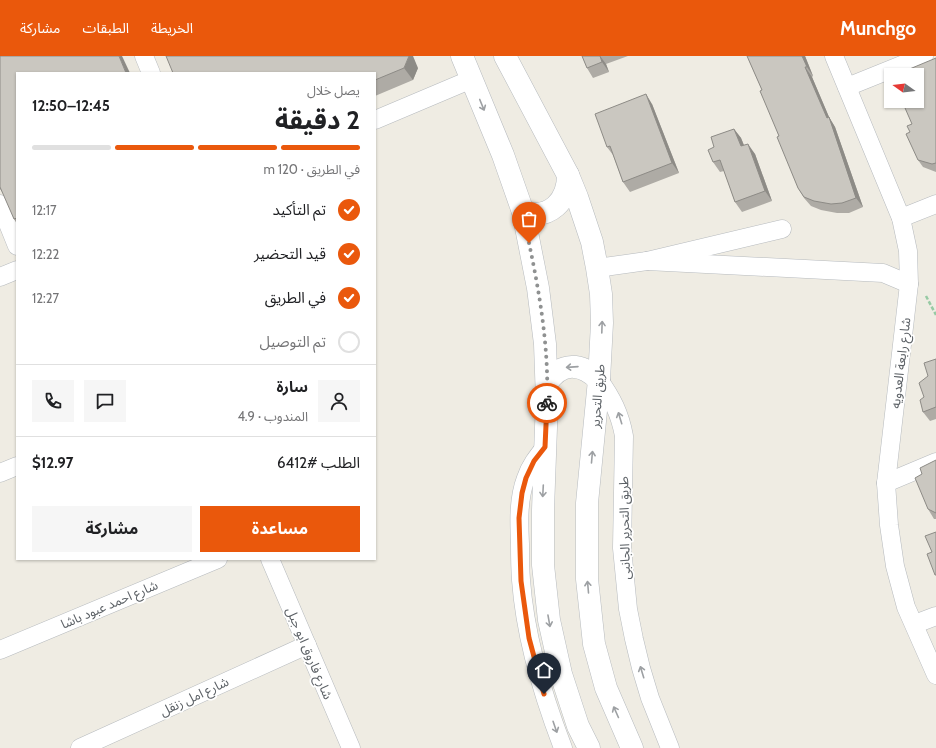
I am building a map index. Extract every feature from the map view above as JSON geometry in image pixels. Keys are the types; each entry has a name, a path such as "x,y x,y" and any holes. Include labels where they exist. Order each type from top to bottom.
{"street":[{"path":"144,56 151,72"},
{"path":"462,56 503,155 523,212 538,288 545,344 545,447 542,510 543,565 549,620 561,674 578,726 589,748"},
{"name":"طريق التحرير","path":"505,56 568,175 586,219 597,268 601,294 602,323 599,380 587,503 587,579 594,644 606,688 632,748"},
{"name":"شارع رابعة العدويه","path":"834,56 902,218 908,251 909,284 886,483 889,525 895,566 906,607 915,624 936,675"},
{"path":"847,87 924,56"},
{"path":"376,120 472,79"},
{"path":"523,212 533,215 543,214 552,210 560,203 565,194 568,185 568,175"},
{"path":"0,204 16,244"},
{"path":"902,218 936,204"},
{"path":"597,268 647,261 782,228"},
{"path":"647,261 883,273 909,284"},
{"path":"0,277 16,270"},
{"path":"546,383 556,372 571,366 586,370 599,380"},
{"name":"طريق التحرير الجانبى","path":"599,380 616,408 624,436 622,548 627,601 634,639 650,698 670,748"},
{"path":"545,447 534,461 526,478 522,493 519,518 521,581 529,638 544,694 562,748"},
{"path":"886,483 936,462"},
{"path":"0,473 16,466"},
{"name":"شارع احمد عبود باشا","path":"0,650 216,560"},
{"name":"شارع فاروق ابو جبل","path":"270,560 351,748"},
{"path":"915,624 936,616"},
{"name":"شارع امل زنقل","path":"80,748 307,645"}],"building":[{"path":"0,56 119,56 126,72 16,72 16,218 14,219 0,187"},
{"path":"166,56 409,56 404,68 376,80 376,72 173,72"},
{"path":"582,56 600,56 602,62 587,68"},
{"path":"747,56 802,56 807,67 805,67 827,118 829,117 856,198 842,203 831,204 814,201 804,197 798,188 777,137 779,136 760,91 762,90"},
{"path":"936,58 936,163 932,164 918,160 906,134 910,132 907,126 912,124 905,108 924,108 924,68 912,68"},
{"path":"646,94 672,163 623,182 610,146 607,147 595,114"},
{"path":"734,129 741,146 748,144 765,191 735,202 720,160 713,162 708,150 714,147 711,137"},
{"path":"936,359 936,407 923,412 920,400 924,397 919,383 928,376 924,363"},
{"path":"936,460 936,513 928,509 915,478 922,474 920,468"},
{"path":"936,532 935,575 927,554 932,552 925,536"}],"way so far":[{"path":"529,243 538,288 545,344 547,403"}],"route":[{"path":"544,694 529,638 521,581 519,518 522,493 526,478 534,461 545,447 547,403"}]}
